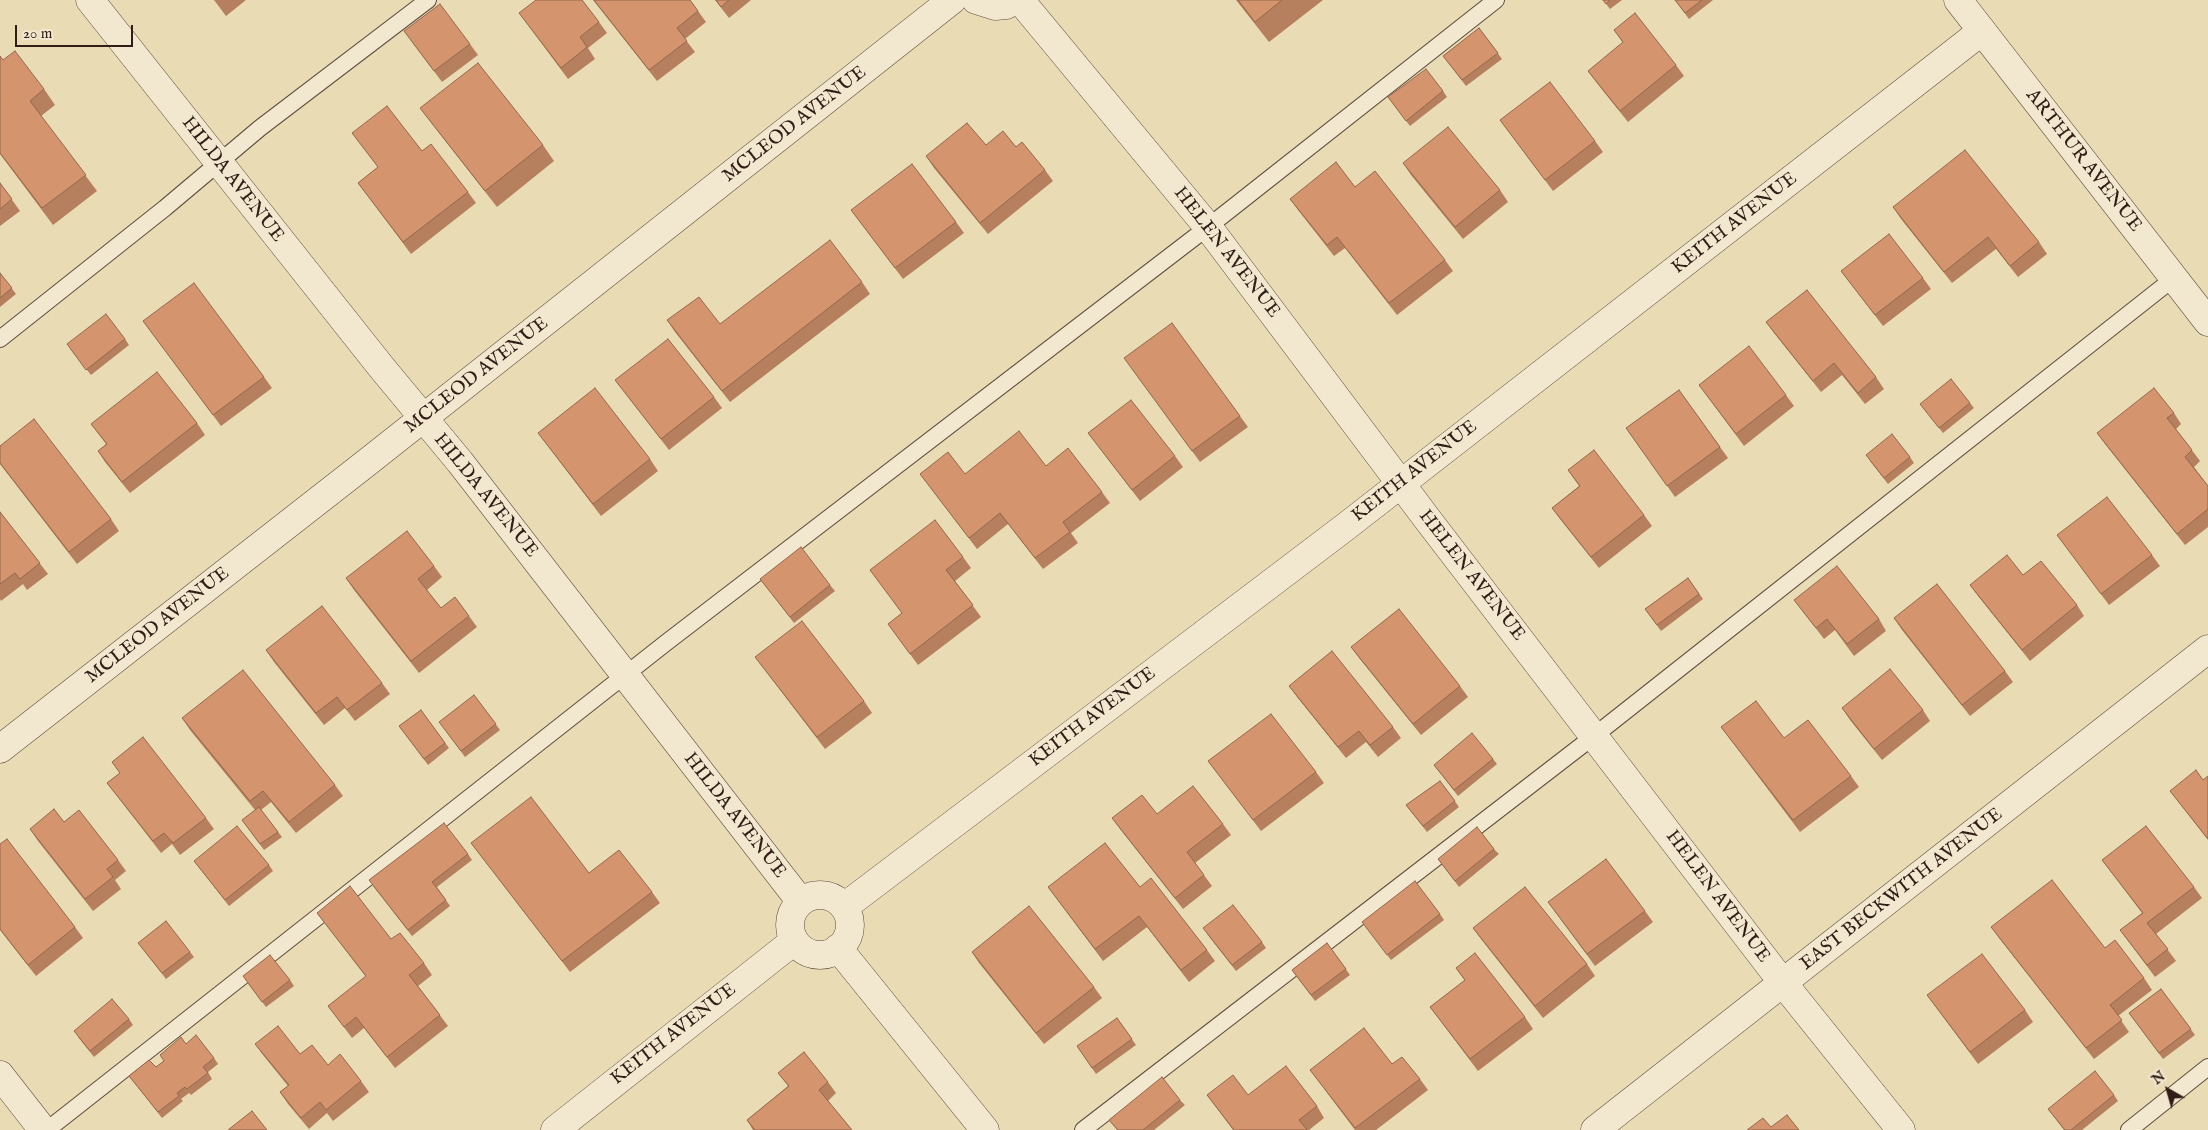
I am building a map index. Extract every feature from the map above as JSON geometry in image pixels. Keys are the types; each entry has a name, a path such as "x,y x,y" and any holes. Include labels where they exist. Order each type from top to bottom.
{"street":[{"name":"HILDA AVENUE","path":"90,0 422,418 460,462 801,902"},
{"name":"MCLEOD AVENUE","path":"0,749 952,0"},
{"path":"976,0 995,6 1006,5 1015,0"},
{"name":"HELEN AVENUE","path":"1020,0 1208,226 1400,484 1783,983 1901,1130"},
{"name":"ARTHUR AVENUE","path":"1958,0 2208,322"},
{"name":"KEITH AVENUE","path":"844,907 1400,484 1982,31"},
{"name":"EAST BECKWITH AVENUE","path":"1596,1130 2208,649"},
{"path":"816,896 826,896 836,900 844,907 850,926 843,944 838,948 827,954 818,955 800,948 794,941 790,923 792,913 801,902 816,896"},
{"name":"KEITH AVENUE","path":"555,1130 794,941"},
{"path":"838,948 984,1130"},
{"path":"0,1075 43,1130"}],"lane":[{"path":"0,339 219,164 260,128 428,0"},
{"path":"47,1130 625,675 1208,226 1496,0"},
{"path":"1082,1130 1594,736 2174,278"},
{"path":"2129,1130 2208,1067"}],"building":[{"path":"536,0 582,0 599,22 580,37 587,47 561,68 519,13"},
{"path":"594,0 690,0 698,11 677,28 687,41 649,70"},
{"path":"716,0 729,0 721,7"},
{"path":"1238,0 1282,0 1255,22"},
{"path":"1675,0 1702,0 1685,13"},
{"path":"440,4 470,44 434,71 404,31"},
{"path":"1635,13 1676,65 1620,111 1588,71 1623,42 1614,30"},
{"path":"1479,28 1498,53 1462,80 1443,56"},
{"path":"15,51 44,89 30,101 86,175 42,208 0,153 0,56 3,60"},
{"path":"478,63 543,145 485,191 420,108"},
{"path":"1426,69 1443,91 1406,121 1388,97"},
{"path":"1550,82 1595,141 1545,180 1500,120"},
{"path":"387,106 422,151 431,144 468,192 403,242 358,183 378,167 352,133"},
{"path":"967,123 986,145 1003,131 1016,147 1022,142 1045,170 980,223 926,156"},
{"path":"1448,127 1500,190 1455,227 1403,163"},
{"path":"1965,150 2039,242 2010,266 1988,237 1944,272 1893,207"},
{"path":"1336,162 1355,187 1375,171 1445,260 1389,303 1337,237 1327,245 1290,199"},
{"path":"912,164 956,222 895,268 851,210"},
{"path":"0,183 12,199 0,209"},
{"path":"1889,234 1923,278 1875,315 1841,271"},
{"path":"830,240 862,282 722,391 667,320 699,297 720,324"},
{"path":"0,273 12,288 0,298"},
{"path":"194,283 264,377 213,415 143,321"},
{"path":"1807,290 1876,377 1858,393 1834,363 1813,381 1766,322"},
{"path":"106,314 125,339 86,370 67,344"},
{"path":"1172,323 1240,416 1192,451 1124,358"},
{"path":"668,339 714,397 661,439 615,380"},
{"path":"1749,346 1786,395 1736,434 1699,385"},
{"path":"157,372 197,423 122,482 98,451 107,444 91,424"},
{"path":"1951,379 1970,403 1939,428 1920,404"},
{"path":"595,388 650,459 593,504 538,433"},
{"path":"2154,388 2174,413 2167,418 2192,450 2185,457 2208,486 2208,509 2177,534 2097,433"},
{"path":"1679,390 1720,447 1667,486 1626,428"},
{"path":"1131,400 1175,456 1132,490 1088,433"},
{"path":"34,419 111,519 69,552 0,463 0,446"},
{"path":"1019,431 1046,466 1068,448 1102,492 1063,522 1070,532 1035,558 1000,513 969,538 920,474 948,452 965,474"},
{"path":"1892,434 1910,457 1884,478 1866,455"},
{"path":"1594,450 1644,515 1591,557 1552,508 1580,486 1568,470"},
{"path":"2107,497 2152,555 2101,594 2057,535"},
{"path":"0,512 40,563 20,579 15,573 0,584"},
{"path":"935,520 963,557 946,570 973,605 910,654 888,624 902,613 870,570"},
{"path":"407,531 434,566 418,579 441,608 455,597 469,616 411,661 346,578"},
{"path":"801,547 830,585 790,617 760,579"},
{"path":"2007,555 2023,575 2041,561 2077,605 2022,650 1970,585"},
{"path":"1837,566 1879,619 1847,644 1827,619 1816,628 1794,600"},
{"path":"1688,578 1699,594 1657,625 1645,609"},
{"path":"1937,584 2005,671 1962,705 1894,618"},
{"path":"322,606 382,683 347,710 337,697 316,713 266,650"},
{"path":"1399,609 1460,686 1413,724 1351,647"},
{"path":"802,621 864,701 817,737 755,657"},
{"path":"1332,651 1393,727 1370,745 1359,731 1338,747 1289,686"},
{"path":"1890,669 1923,710 1874,749 1842,708"},
{"path":"243,670 335,785 289,822 263,791 250,801 182,718"},
{"path":"474,695 496,724 461,751 439,722"},
{"path":"1756,701 1784,738 1808,720 1851,776 1793,820 1721,727"},
{"path":"421,710 445,743 424,759 399,726"},
{"path":"1271,714 1316,772 1253,820 1208,761"},
{"path":"1472,733 1493,759 1454,790 1434,765"},
{"path":"143,737 206,818 173,843 164,833 153,841 107,783 120,773 112,762"},
{"path":"2196,770 2203,780 2208,776 2208,839 2170,791"},
{"path":"1440,781 1455,801 1423,826 1406,805"},
{"path":"1193,786 1223,824 1187,852 1204,875 1175,898 1112,818 1142,795 1157,814"},
{"path":"531,797 589,873 619,850 652,892 562,961 471,843"},
{"path":"259,807 278,832 260,844 242,820"},
{"path":"54,809 64,822 79,810 118,860 107,869 113,877 85,899 30,829"},
{"path":"444,823 468,854 432,882 446,900 408,930 369,880"},
{"path":"237,826 269,865 225,900 194,861"},
{"path":"2146,826 2194,887 2147,923 2168,949 2147,965 2120,930 2143,913 2102,860"},
{"path":"1477,827 1494,849 1455,881 1438,859"},
{"path":"7,839 75,927 28,965 0,929 0,844"},
{"path":"1105,843 1140,887 1151,878 1207,950 1181,970 1139,916 1095,949 1048,887"},
{"path":"1606,859 1645,911 1587,954 1548,902"},
{"path":"2052,880 2105,948 2115,940 2144,978 2110,1005 2122,1020 2086,1048 1991,927"},
{"path":"1415,881 1440,914 1387,955 1362,922"},
{"path":"350,886 391,939 400,933 424,963 409,975 440,1015 387,1057 356,1017 344,1027 328,1006 366,976 317,913"},
{"path":"1525,887 1587,964 1535,1006 1473,928"},
{"path":"1233,905 1262,942 1232,965 1203,928"},
{"path":"1029,906 1094,987 1036,1033 972,952"},
{"path":"166,921 190,952 162,973 138,943"},
{"path":"1327,943 1346,969 1311,995 1292,970"},
{"path":"1475,953 1525,1017 1470,1059 1430,1007 1465,980 1456,968"},
{"path":"1982,954 2025,1010 1970,1052 1927,995"},
{"path":"270,955 290,980 262,1002 243,976"},
{"path":"2161,989 2191,1029 2159,1053 2129,1013"},
{"path":"112,999 129,1019 90,1051 74,1031"},
{"path":"1117,1018 1132,1039 1092,1068 1077,1046"},
{"path":"278,1026 300,1054 312,1045 328,1065 340,1054 361,1081 326,1110 320,1102 301,1118 280,1092 289,1085 255,1044"},
{"path":"1364,1028 1392,1064 1402,1057 1420,1079 1355,1128 1310,1070"},
{"path":"196,1035 214,1058 203,1067 208,1073 187,1089 185,1087 177,1093 179,1096 158,1112 129,1076 149,1060 156,1067 164,1061 160,1055 181,1037 186,1044"},
{"path":"804,1052 828,1082 819,1090 852,1130 755,1130 747,1120 789,1086 778,1073"},
{"path":"1286,1066 1317,1106 1299,1120 1307,1130 1234,1130 1207,1095 1233,1075 1248,1095"},
{"path":"2095,1071 2114,1095 2071,1130 2065,1130 2048,1109"},
{"path":"1162,1077 1180,1100 1143,1130 1118,1130 1109,1120"},
{"path":"252,1111 267,1130 228,1130"},
{"path":"1787,1115 1799,1130 1747,1130 1763,1118 1771,1127"}]}
